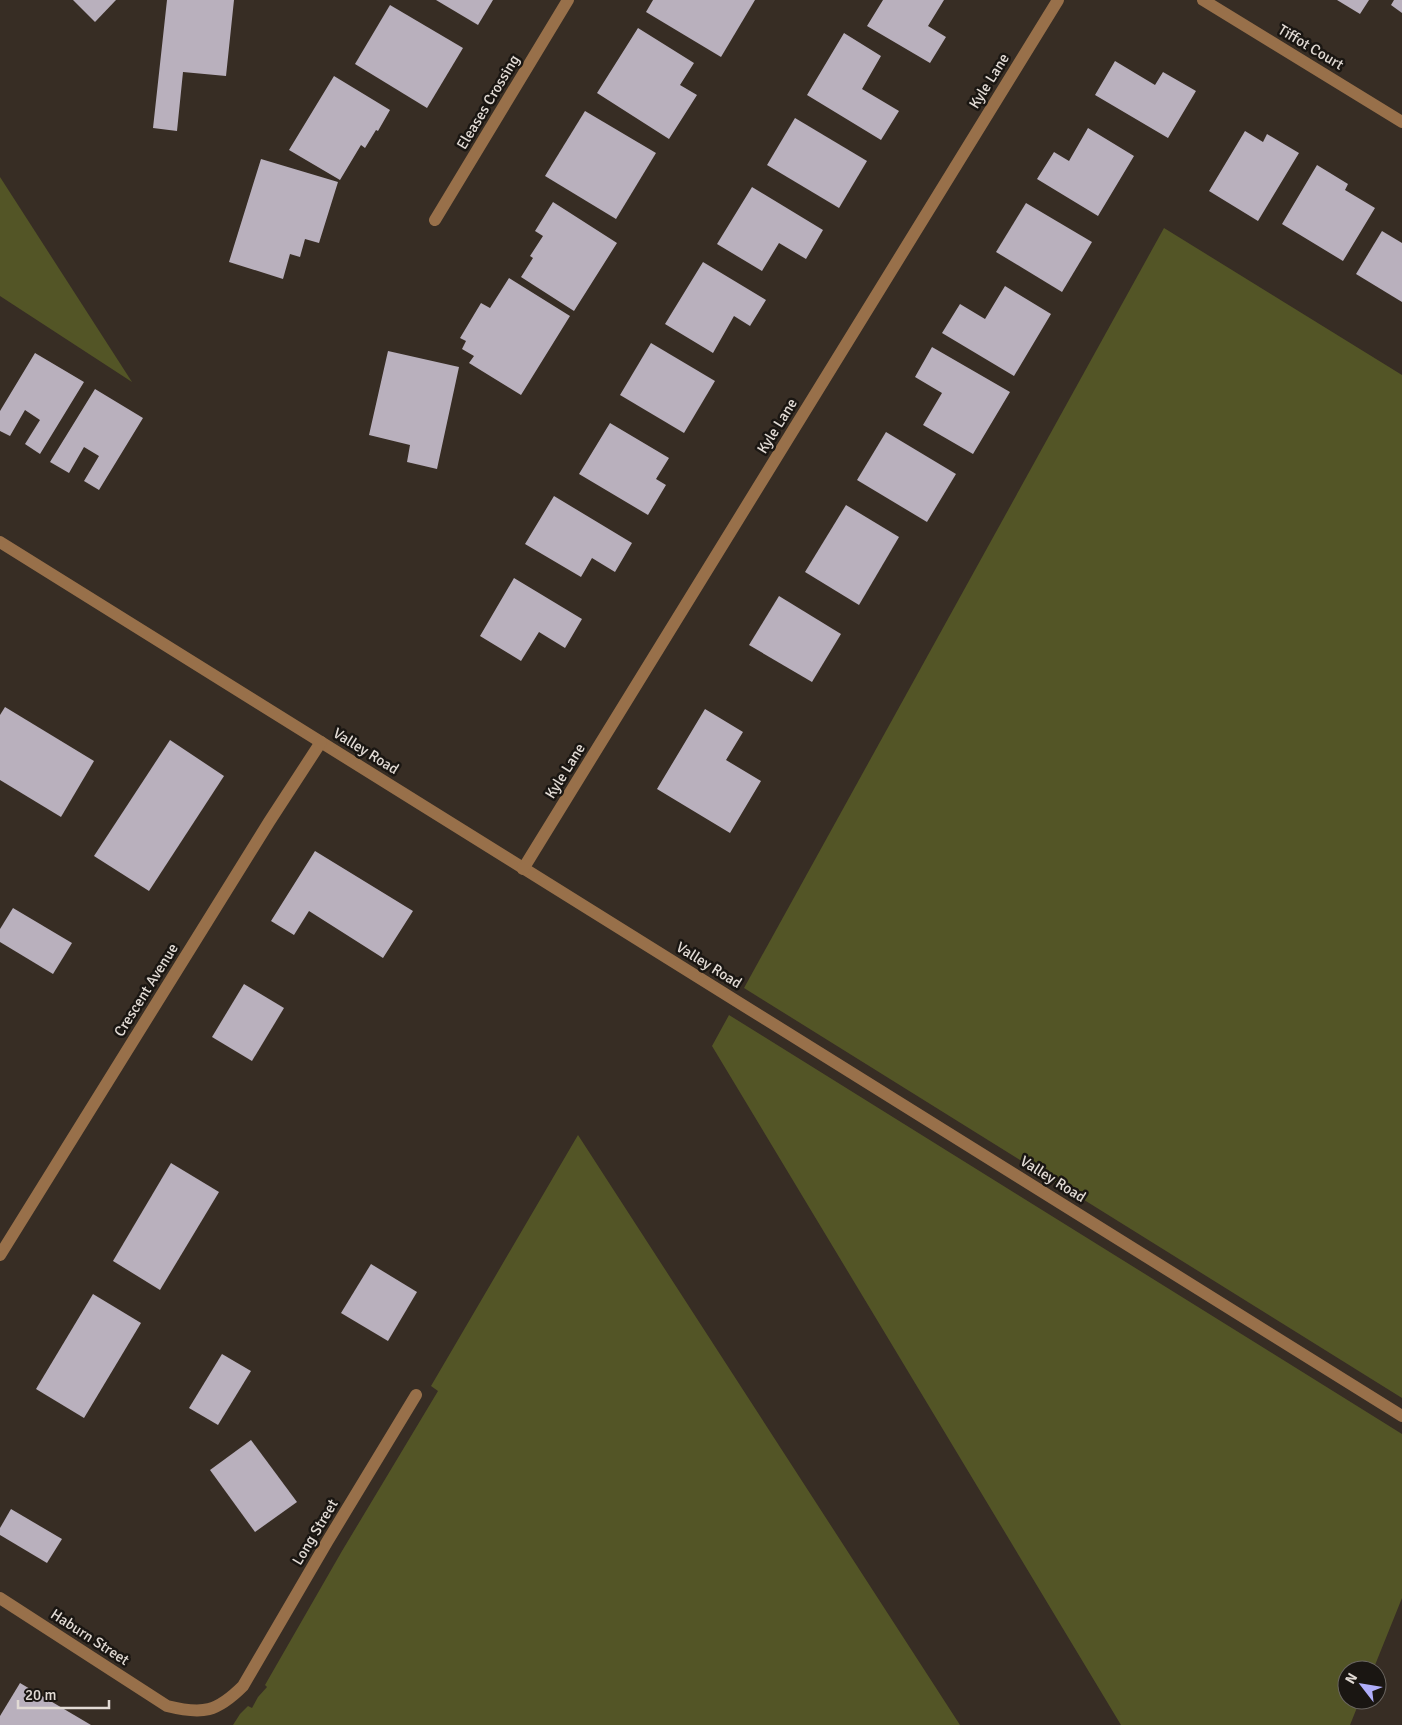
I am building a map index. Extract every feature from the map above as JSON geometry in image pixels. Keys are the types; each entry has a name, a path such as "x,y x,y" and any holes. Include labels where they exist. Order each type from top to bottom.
{"street":[{"name":"Eleases Crossing","path":"436,220 568,0"},
{"name":"Kyle Lane","path":"523,869 1058,0"},
{"name":"Tiffot Court","path":"1203,0 1402,122"},
{"name":"Valley Road","path":"0,542 1402,1416"},
{"name":"Crescent Avenue","path":"0,1255 269,822 321,742"},
{"name":"Long Street","path":"244,1686 327,1542 416,1395"},
{"name":"Haburn Street","path":"0,1598 167,1706 189,1712 210,1709 229,1701 244,1686"}],"green space":[{"path":"0,177 132,382 0,296"},
{"path":"1164,228 1402,375 1402,1398 744,988"},
{"path":"729,1015 1402,1434 1402,1598 1377,1660 1337,1660 1337,1710 1356,1710 1350,1725 1121,1725 712,1046"},
{"path":"578,1135 960,1725 233,1725 248,1706 252,1708 258,1697 267,1687 265,1685 342,1551 438,1391 431,1386"}],"building":[{"path":"73,0 116,0 95,22"},
{"path":"167,0 234,0 226,76 183,72 177,131 153,128"},
{"path":"436,0 493,0 478,25"},
{"path":"653,0 755,0 721,57 646,12"},
{"path":"883,0 944,0 928,26 946,37 930,63 867,26"},
{"path":"1337,0 1369,0 1360,14"},
{"path":"1394,0 1402,0 1402,13 1391,5"},
{"path":"390,5 463,48 427,108 355,64"},
{"path":"638,28 694,63 680,85 697,95 669,139 597,93"},
{"path":"844,33 881,56 862,89 899,111 881,140 807,95"},
{"path":"1115,61 1155,85 1163,72 1196,91 1168,138 1095,95"},
{"path":"334,76 390,110 378,131 376,130 365,148 361,145 340,180 289,150"},
{"path":"585,111 656,153 616,219 545,176"},
{"path":"795,118 867,161 839,208 767,165"},
{"path":"1088,128 1134,156 1098,216 1037,179 1054,152 1069,161"},
{"path":"1245,131 1263,142 1267,134 1299,153 1258,221 1209,191"},
{"path":"261,159 338,182 319,243 305,239 300,257 290,254 283,279 229,262"},
{"path":"1317,165 1348,184 1345,190 1375,208 1343,261 1282,224"},
{"path":"752,187 823,230 806,259 779,243 762,271 717,244"},
{"path":"553,202 617,243 574,311 521,277 533,258 530,256 543,236 535,231"},
{"path":"1026,203 1092,242 1062,292 996,252"},
{"path":"1382,231 1402,243 1402,302 1356,274"},
{"path":"703,262 766,300 750,326 734,316 713,353 665,324"},
{"path":"509,278 570,316 521,395 469,363 474,356 462,349 466,341 460,338 481,303 490,308"},
{"path":"1005,286 1051,314 1014,376 942,333 960,304 985,319"},
{"path":"651,343 715,381 684,433 620,395"},
{"path":"932,347 1010,392 973,454 923,425 942,393 915,377"},
{"path":"388,351 459,367 437,469 407,462 410,445 369,435"},
{"path":"35,353 84,382 40,454 25,444 40,420 25,410 10,436 0,431 0,411"},
{"path":"95,389 143,418 99,490 84,481 99,456 84,447 69,473 50,462"},
{"path":"610,423 669,458 656,479 666,485 648,515 579,474"},
{"path":"886,432 956,474 927,522 857,480"},
{"path":"554,496 632,543 615,572 592,558 581,577 525,544"},
{"path":"846,505 899,537 859,605 805,572"},
{"path":"514,578 582,619 565,648 539,632 521,661 480,636"},
{"path":"779,596 841,634 812,682 749,645"},
{"path":"5,707 94,761 61,817 0,780 0,715"},
{"path":"705,709 743,732 726,760 761,781 730,833 657,789"},
{"path":"170,740 224,776 149,891 94,856"},
{"path":"315,851 413,911 383,958 309,911 294,935 271,921"},
{"path":"13,908 72,943 53,974 0,942 0,929"},
{"path":"244,984 284,1008 252,1061 212,1037"},
{"path":"171,1163 219,1192 160,1290 113,1261"},
{"path":"371,1264 417,1292 388,1341 341,1313"},
{"path":"93,1294 141,1323 84,1418 36,1389"},
{"path":"222,1354 251,1371 218,1425 189,1408"},
{"path":"251,1440 297,1502 255,1532 210,1470"},
{"path":"11,1509 62,1539 47,1563 0,1535 0,1528"},
{"path":"20,1683 91,1725 0,1725 0,1716"}]}
